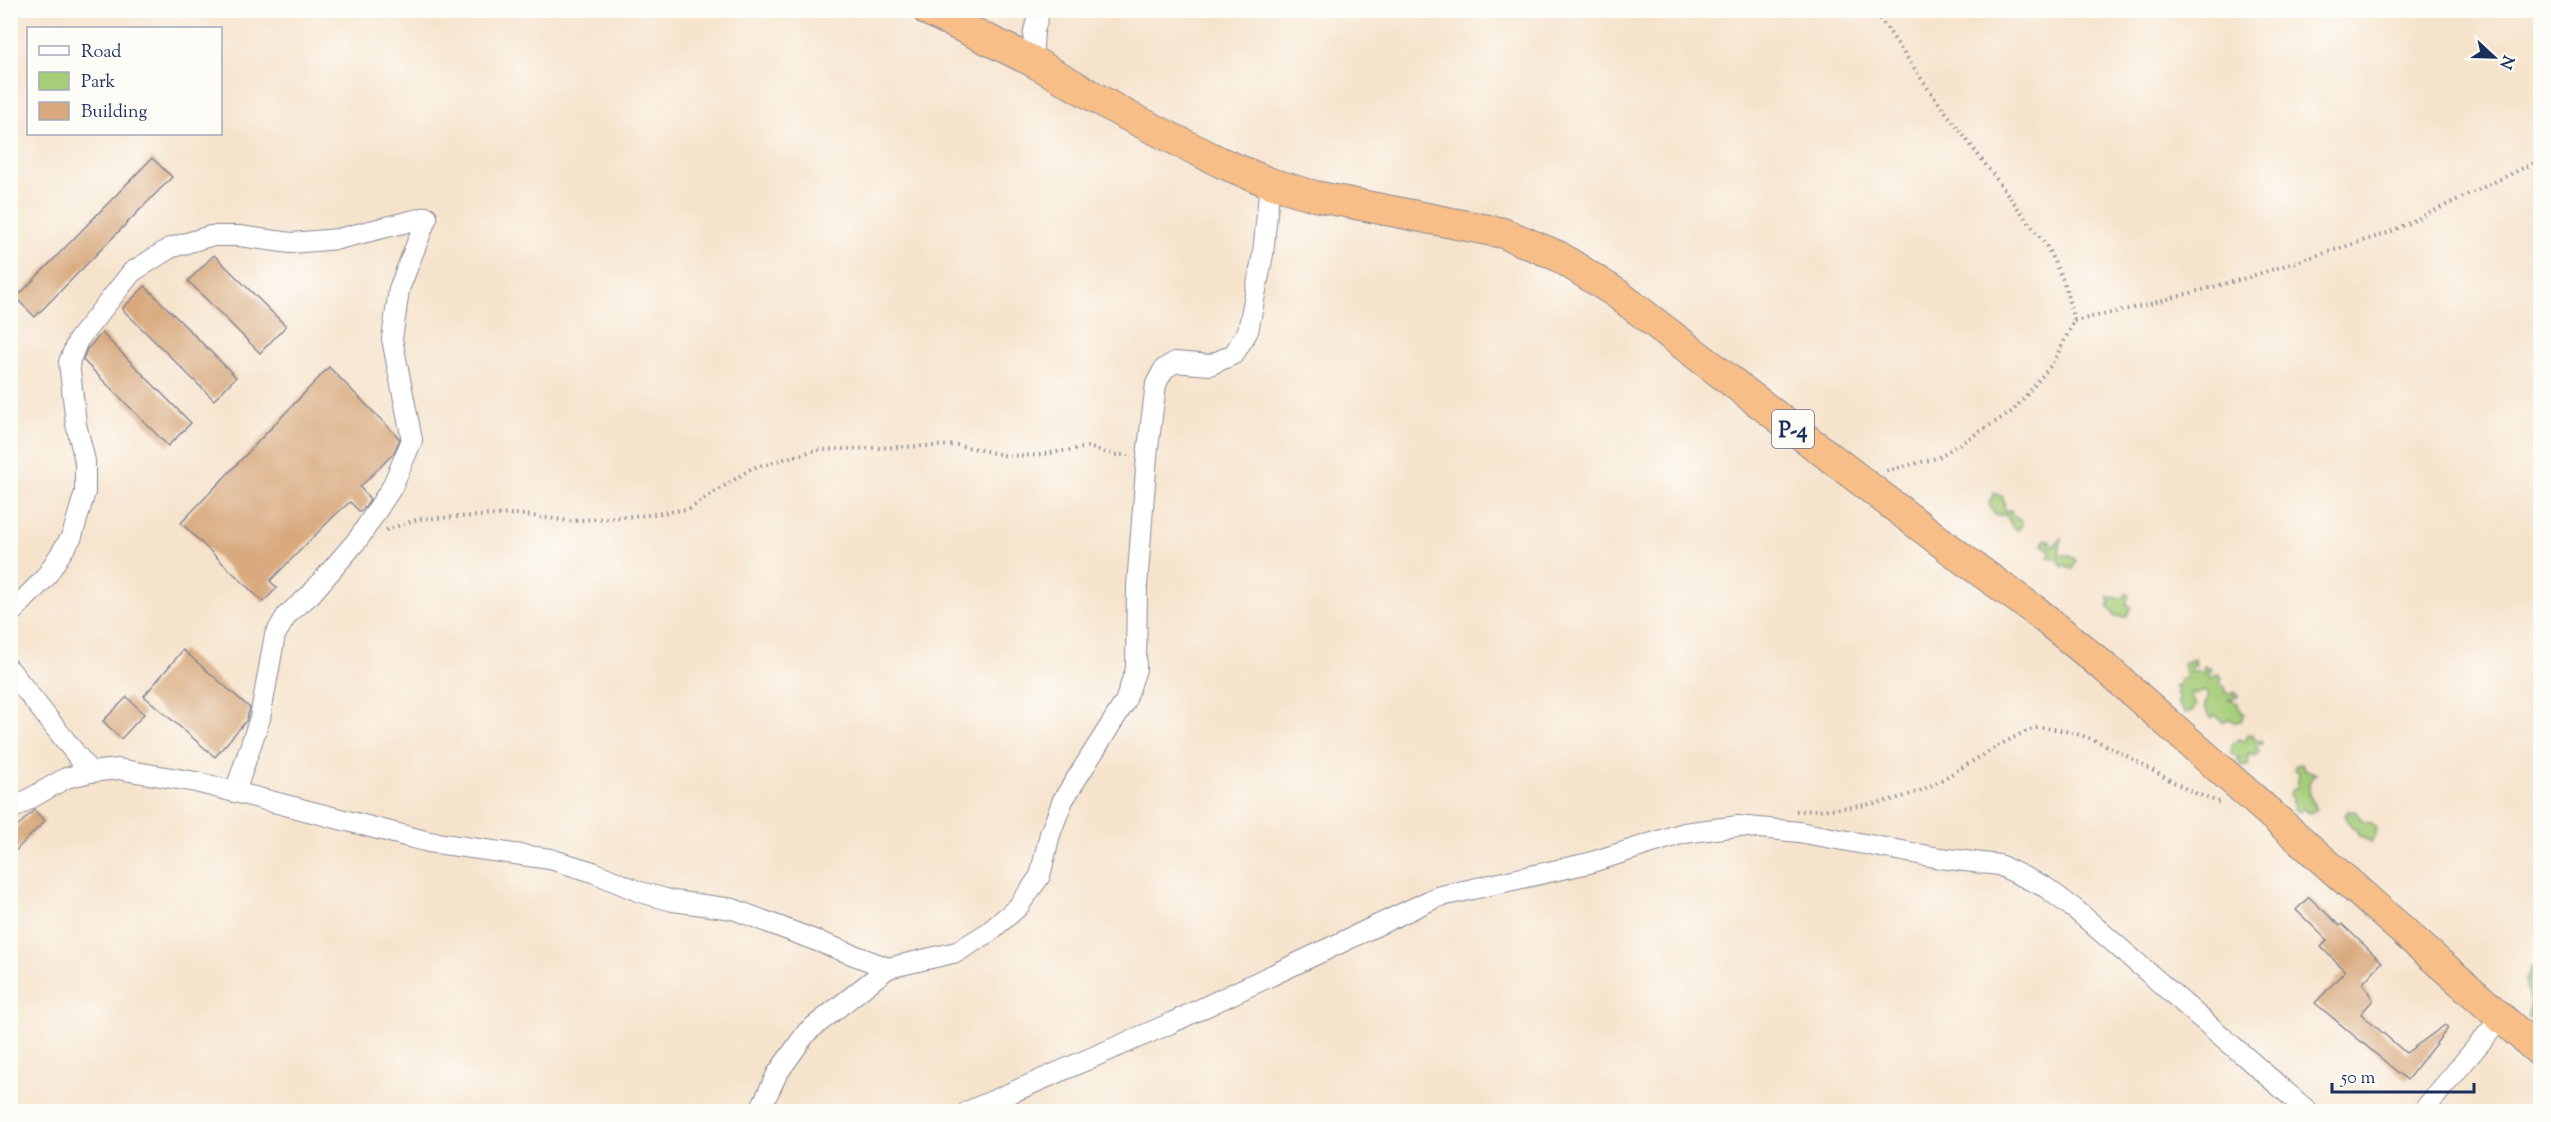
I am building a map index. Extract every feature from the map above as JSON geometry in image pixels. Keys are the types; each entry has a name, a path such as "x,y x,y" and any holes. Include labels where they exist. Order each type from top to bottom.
{"highway":[{"name":"P-4","path":"927,10 1032,61 1124,114 1220,162 1270,183 1335,200 1503,233 1558,256 1616,293 1857,478 2037,612 2109,671 2541,1052"}],"street":[{"path":"1032,61 1034,31 1040,10"},
{"path":"759,1112 777,1074 807,1032 888,968 957,952 989,932 1018,907 1040,876 1050,834 1063,800 1125,702 1136,669 1137,586 1147,456 1156,384 1164,369 1174,362 1210,365 1234,354 1248,331 1260,274 1270,183"},
{"path":"10,614 45,578 72,536 85,492 85,461 76,424 69,362 78,340 132,272 170,248 210,236 239,236 291,243 338,239 427,217 399,289 392,339 412,440 392,487 359,538 311,594 286,615 275,635 260,718 236,792"},
{"path":"10,670 90,772"},
{"path":"10,810 66,778 90,772 118,768 196,782 429,842 550,859 593,872 640,892 673,901 733,909 888,968"},
{"path":"967,1112 1169,1024 1437,897 1588,863 1684,833 1738,826 1799,832 1940,858 1999,865 2045,888 2076,910 2309,1112"},
{"path":"2422,1112 2501,1017"}],"path":[{"path":"1857,478 1936,458 2013,411 2053,363 2074,321 2064,282 2046,245 1927,87 1882,21 1871,10"},
{"path":"2074,321 2142,306 2239,280 2388,233 2541,160"},
{"path":"359,538 419,519 516,514 570,521 648,515 689,509 752,468 816,450 958,445 1008,456 1039,455 1088,447 1114,455 1147,456"},
{"path":"1790,812 1834,809 1880,802 1921,790 2037,728 2084,736 2116,750 2196,795 2228,805"}],"green space":[{"path":"1994,493 2003,497 2005,511 2011,510 2012,515 2021,521 2022,525 2018,530 2013,528 2006,515 1994,512 1989,504"},
{"path":"2061,538 2059,555 2070,555 2076,561 2073,569 2062,566 2058,559 2048,557 2051,552 2042,544 2046,539 2051,541 2050,545 2053,547"},
{"path":"2126,594 2129,595 2126,603 2131,607 2126,617 2115,616 2108,607 2110,602 2108,597 2123,598"},
{"path":"2195,659 2196,666 2190,667 2194,673 2197,670 2203,674 2204,666 2211,669 2208,678 2219,674 2222,678 2220,684 2225,687 2224,691 2231,695 2234,692 2238,694 2239,696 2229,700 2238,703 2244,714 2241,721 2234,722 2229,719 2223,723 2215,714 2212,718 2206,708 2208,696 2205,691 2195,694 2193,691 2190,695 2196,705 2191,712 2185,713 2177,702 2180,697 2176,694 2179,690 2175,687 2180,684 2180,679 2186,678 2183,663"},
{"path":"2246,735 2254,735 2254,740 2261,741 2262,744 2256,746 2256,749 2260,751 2255,756 2248,753 2248,765 2241,766 2237,760 2240,758 2231,753 2232,746 2238,739 2246,741"},
{"path":"2300,764 2316,774 2312,777 2309,786 2310,796 2316,810 2309,813 2303,808 2300,812 2294,809 2295,805 2291,802 2294,798 2290,796 2291,791 2297,788 2299,772 2294,769"},
{"path":"2348,811 2355,811 2363,822 2370,823 2376,828 2376,836 2371,842 2358,835 2357,830 2352,828 2345,815"},
{"path":"2540,963 2540,1027 2528,1015 2530,1007 2525,982 2532,966"}],"building":[{"path":"152,158 172,177 35,317 16,298"},
{"path":"214,255 286,326 260,353 188,281"},
{"path":"145,286 236,377 214,400 122,309"},
{"path":"102,333 191,423 168,446 83,360 87,349"},
{"path":"329,367 400,439 393,454 360,487 370,499 366,506 360,512 350,502 334,516 270,581 277,588 263,602 181,523"},
{"path":"183,650 250,708 246,721 215,757 144,696"},
{"path":"127,697 144,714 121,739 103,721"},
{"path":"34,810 45,821 10,856 10,834"},
{"path":"2309,897 2382,962 2363,983 2373,1000 2361,1014 2406,1053 2445,1025 2448,1028 2407,1080 2315,1003 2345,971 2321,947 2327,940 2296,910"}]}
